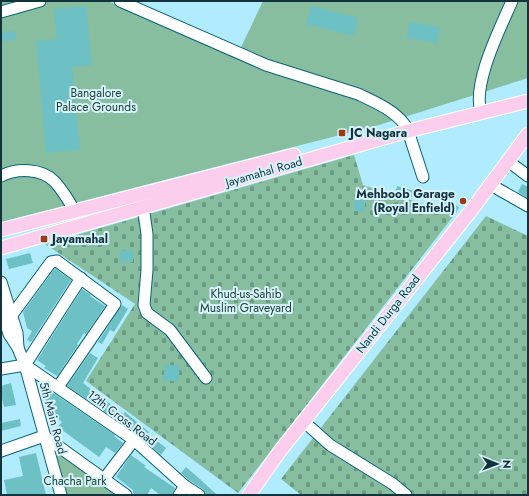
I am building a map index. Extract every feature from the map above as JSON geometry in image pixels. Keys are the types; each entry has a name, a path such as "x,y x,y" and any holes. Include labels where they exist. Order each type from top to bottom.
{"main road":[{"name":"Jayamahal Road","path":"1,230 74,210 480,109 528,93"},
{"name":"Jayamahal Road","path":"480,109 528,101"},
{"name":"Jayamahal Road","path":"1,248 406,128"},
{"name":"Nandi Durga Road","path":"253,495 287,457 498,189 528,134"},
{"name":"Nandi Durga Road","path":"249,495 280,451 473,208 511,164 528,149"}],"street":[{"path":"1,12 40,1"},
{"path":"120,1 266,65 358,94 372,100 396,115 406,128 423,177"},
{"path":"480,109 484,68 512,1"},
{"path":"511,164 528,176"},
{"path":"1,176 10,172 26,171 48,177 54,181 74,210"},
{"path":"498,189 528,206"},
{"path":"143,206 148,270 144,305 147,313 170,330 206,378"},
{"path":"12,316 51,262 57,261 82,278 115,304 58,387"},
{"path":"1,369 26,365 82,278"},
{"name":"5th Main Road","path":"1,282 17,333 18,348"},
{"name":"5th Main Road","path":"1,308 9,334 26,365 61,495"},
{"name":"12th Cross Road","path":"26,365 134,440 182,490 199,495"},
{"path":"310,427 330,445 393,484 406,495"},
{"path":"1,451 44,436 125,494"},
{"path":"104,479 134,440"}],"green space":[{"name":"Bangalore Palace Grounds","path":"1,1 108,1 236,58 263,1 528,1 528,78 379,125 1,222"},
{"name":"Khud-us-Sahib Muslim Graveyard","path":"354,155 363,185 455,214 238,493 86,381 135,304 45,244"},
{"path":"486,216 528,236 528,495 301,495 281,479"},
{"name":"Chacha Park","path":"50,444 114,492 112,495 65,495"}],"building":[{"path":"86,6 92,65 72,67 80,150 46,153 36,41 57,39 54,9"},
{"path":"311,6 358,18 354,36 306,24"},
{"path":"410,22 440,27 437,43 407,38"},
{"path":"15,31 16,40 1,41 1,32"},
{"path":"522,184 528,187 528,198 518,192"},
{"path":"397,186 414,191 412,197 395,193"},
{"path":"354,198 365,199 365,211 354,211"},
{"path":"445,200 459,207 456,213 442,206"},
{"path":"132,249 133,262 121,263 120,251"},
{"path":"30,253 33,263 9,269 6,259"},
{"path":"55,268 71,280 31,342 27,340 32,331 27,328 23,312"},
{"path":"82,289 105,306 86,334 84,333 77,344 78,345 57,376 44,368 46,366 37,360"},
{"path":"122,305 128,309 114,332 110,330 102,344 98,342"},
{"path":"90,353 98,358 83,383 123,414 125,412 149,432 148,434 166,448 161,455 138,434 67,386"},
{"path":"165,364 180,366 178,382 163,380"},
{"path":"11,383 16,405 4,407 1,386"},
{"path":"49,390 115,435 114,436 123,443 115,453 106,447 99,457 58,427 62,422 51,412 55,408 43,398"},
{"path":"20,419 21,426 1,431 1,423"},
{"path":"36,453 46,495 7,495 4,480 23,476 19,457"},
{"path":"131,455 146,466 144,467 175,488 172,495 160,495 151,488 147,495 135,495 133,490 116,477"},
{"path":"186,467 217,495 206,495 203,489 181,473"}],"place":[{"name":"JC Nagara","path":"342,133"},
{"name":"Mehboob Garage (Royal Enfield)","path":"463,201"},
{"name":"Jayamahal","path":"44,239"}]}
